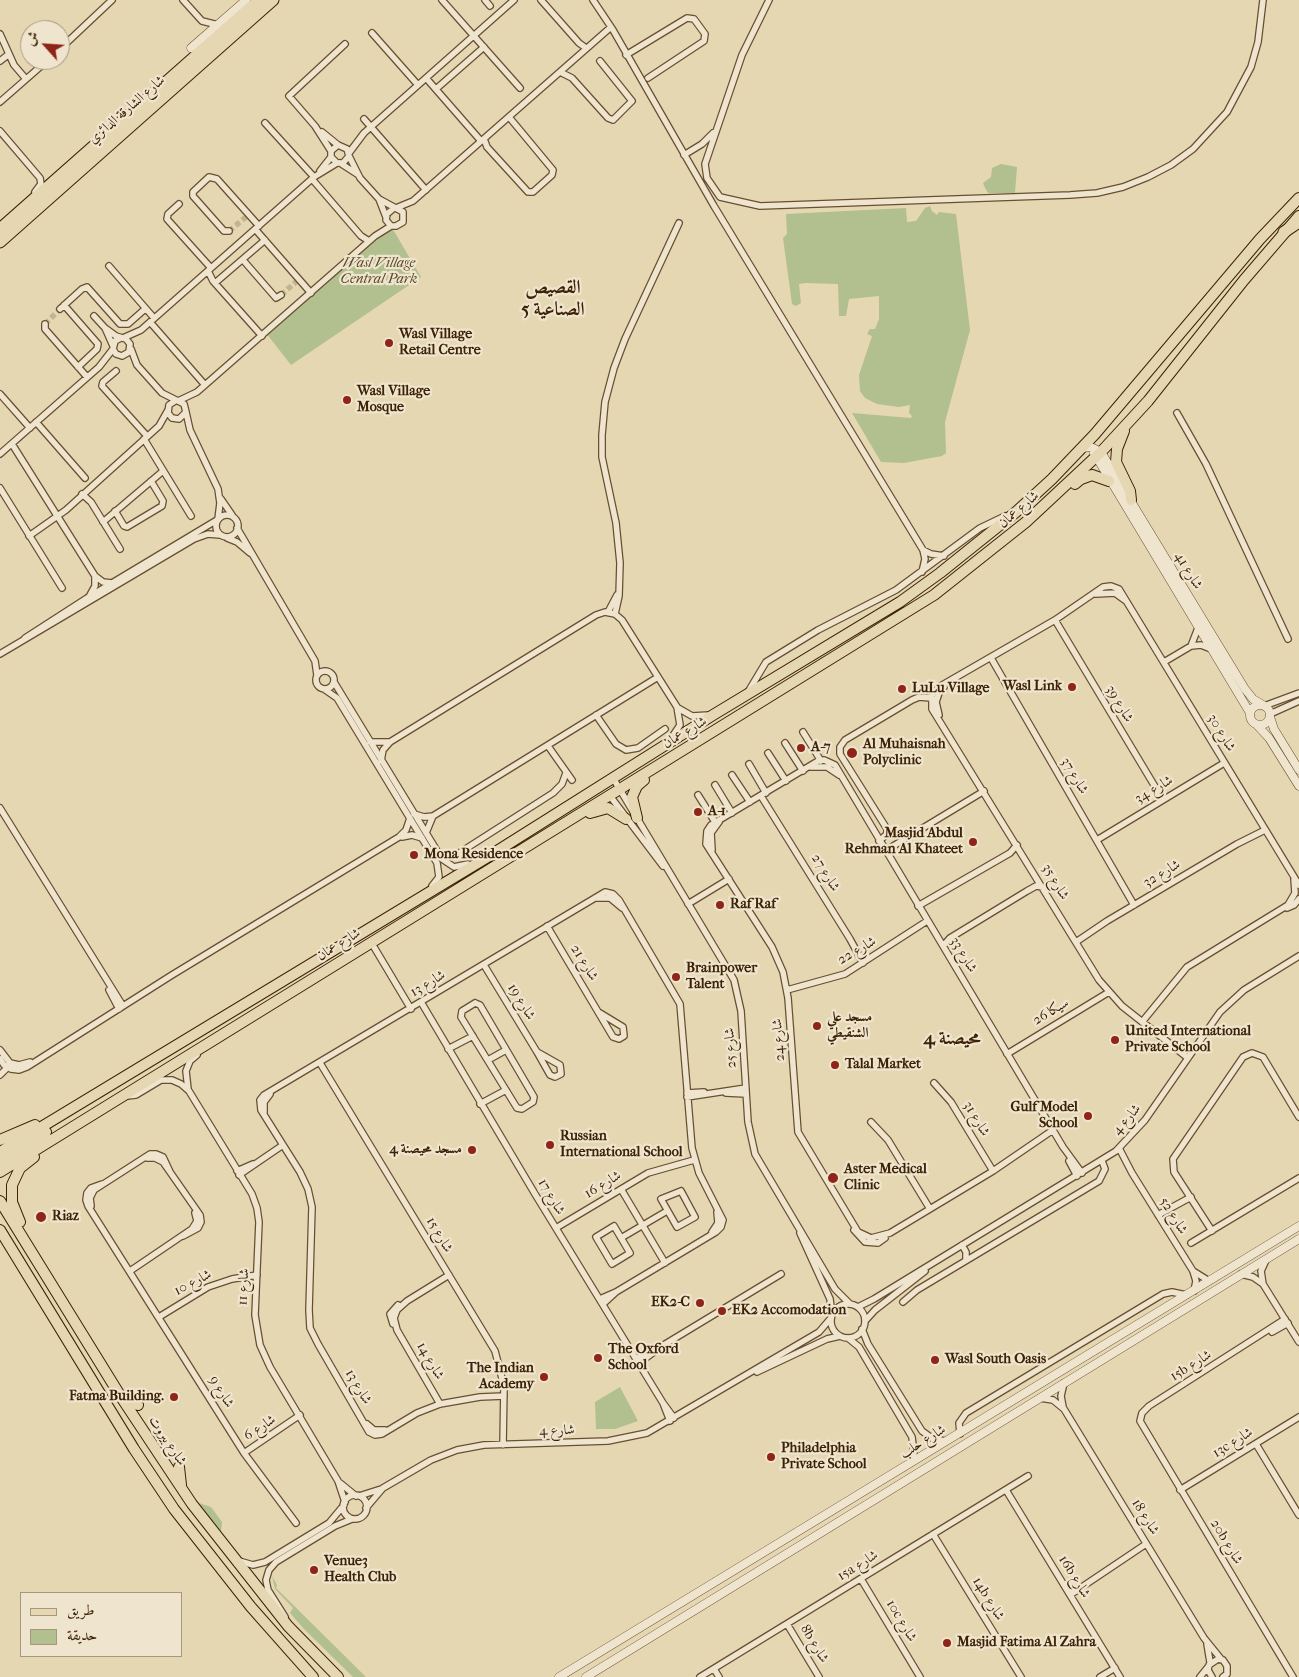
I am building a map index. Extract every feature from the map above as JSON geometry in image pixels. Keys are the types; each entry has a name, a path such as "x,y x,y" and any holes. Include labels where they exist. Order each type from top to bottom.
{"highway":[{"name":"شارع الشارقة الدائري","path":"0,228 259,0"},
{"name":"شارع الشارقة الدائري","path":"0,242 273,0"},
{"path":"185,65 191,48"},
{"path":"1284,232 1299,222"}],"main road":[{"path":"1276,223 1281,212 1299,190"},
{"name":"شارع عمان","path":"616,784 664,746 906,597 1016,512 1095,434 1299,198"},
{"name":"شارع عمان","path":"0,1152 486,858 616,784 670,758 921,604 1003,542 1048,502 1096,452 1128,423 1164,382 1284,232 1299,216"},
{"path":"1128,423 1118,445 1116,458 1118,471 1130,491 1131,500"},
{"path":"1048,502 1058,500 1086,476 1094,475 1109,480"},
{"path":"610,796 616,784 778,684 821,650"},
{"path":"564,824 603,808 631,819 635,789 670,758"},
{"name":"شارع عمان","path":"0,1172 371,941 610,796"},
{"path":"0,1162 87,1107 97,1095"},
{"path":"0,1140 32,1126 48,1124"},
{"path":"27,1246 26,1233 12,1202 12,1185 20,1168 40,1152 47,1142"},
{"name":"شارع بيروت","path":"0,1200 121,1397 181,1488 232,1557 288,1626 338,1677"},
{"path":"0,1214 35,1271 52,1285"},
{"path":"0,1232 130,1442 174,1508 251,1606 313,1677"},
{"path":"121,1397 138,1405"},
{"path":"179,1467 181,1488"}],"street":[{"path":"70,40 112,0"},
{"path":"184,0 202,21 204,30 202,38"},
{"path":"191,48 246,0"},
{"path":"442,0 520,88"},
{"path":"485,0 490,6"},
{"path":"313,178 331,154 341,145 364,133 514,0"},
{"path":"541,0 578,43 586,48"},
{"path":"593,0 612,28 626,56 684,155 923,550 925,558 922,572"},
{"path":"769,0 742,55 705,164 707,178 720,197 751,205 1070,195 1123,187 1171,165 1211,132 1227,112 1251,67 1258,42 1263,0"},
{"path":"626,56 689,17 694,19 705,34 704,41 648,78"},
{"path":"202,21 218,25"},
{"path":"375,236 388,211 413,201 586,48 612,28"},
{"path":"372,33 418,85"},
{"path":"0,34 16,69 26,79"},
{"path":"345,44 289,94 289,97 315,126 341,145 349,155 360,178"},
{"path":"436,89 484,47"},
{"path":"0,61 9,54"},
{"path":"560,72 572,78 608,118 613,120 631,104 632,99 600,62"},
{"path":"0,102 36,70"},
{"path":"426,78 528,192 533,192 552,175 553,170 508,117"},
{"path":"364,119 426,190"},
{"path":"266,123 361,236 369,241"},
{"path":"315,126 338,163 360,178 379,200 391,226"},
{"path":"684,155 702,144 716,129"},
{"path":"0,131 41,180 41,184 32,200"},
{"path":"99,367 113,348 115,341 140,330 313,178 338,163 345,161 364,133"},
{"path":"229,231 224,231 193,194 212,177 231,195 265,240 310,293"},
{"path":"379,200 403,212 404,217"},
{"path":"154,430 168,409 177,401 197,392 375,236 391,226 399,226 413,201"},
{"path":"179,204 168,214 167,219 210,270 215,283 262,336"},
{"path":"615,614 619,591 618,533 602,457 602,429 606,402 614,368 625,338 679,223"},
{"path":"215,283 265,240"},
{"path":"243,260 276,298 281,295"},
{"path":"109,266 146,308 152,320 206,384"},
{"path":"78,367 97,349 98,344 62,307 75,295 84,288 89,288 122,325 128,324 146,308"},
{"path":"0,654 34,636 194,539 208,534 223,536 235,534 238,528 238,522 220,497 212,473 192,435 184,404 162,393 137,365 120,356 113,348 104,328 94,316"},
{"path":"44,324 45,329 87,377"},
{"path":"104,328 128,341 137,365"},
{"path":"0,454 99,367 127,354 140,330"},
{"path":"116,370 103,382 102,386 145,438 191,516"},
{"path":"29,536 82,494 154,430 175,419 182,418 197,392"},
{"path":"162,393 170,416 192,435"},
{"path":"0,394 30,428"},
{"path":"1178,413 1206,464 1288,640"},
{"path":"36,422 85,478"},
{"path":"1082,448 1096,452 1095,434"},
{"path":"10,445 21,458 58,514 96,576 103,582 112,583"},
{"name":"شارع 41","path":"1096,452 1109,480 1250,713"},
{"name":"شارع 41","path":"1096,452 1131,500 1245,689 1264,706"},
{"path":"103,522 163,471"},
{"path":"115,511 124,526 127,527 162,506 162,499 151,481"},
{"path":"0,488 62,588"},
{"path":"82,494 89,500 120,549"},
{"path":"220,497 216,530 223,536 243,546 252,554"},
{"path":"747,695 761,667 766,662 818,630 884,598 983,526 1016,512"},
{"path":"24,640 32,632 223,515 232,516"},
{"path":"238,528 316,663 317,685 337,698 424,836 437,862 440,873 436,882 423,897"},
{"path":"923,550 935,556 944,556"},
{"path":"87,598 94,591 96,576"},
{"path":"608,612 619,591"},
{"name":"شارع 30","path":"931,698 936,689 1054,620 1094,594 1115,593 1128,603 1299,885"},
{"path":"381,761 383,750 390,742 593,616 608,612 615,614 624,623 676,707 680,725 664,746"},
{"name":"شارع 39","path":"1054,620 1162,800"},
{"path":"1191,646 1196,638 1198,628"},
{"path":"299,631 328,672 333,676 334,682 412,816"},
{"path":"1164,662 1191,646 1201,645 1211,649"},
{"name":"شارع 37","path":"989,659 1136,904"},
{"path":"317,675 328,672"},
{"path":"412,816 433,816 658,677"},
{"path":"324,690 330,688 334,682"},
{"path":"940,720 936,707 937,698 947,684"},
{"path":"1299,693 1264,706 1255,706 1250,713 1252,721 1266,734 1299,786"},
{"path":"879,841 887,834 887,829 840,754 840,747 844,740 919,697 931,698 932,709 940,720"},
{"path":"1256,724 1264,724 1270,715 1299,701"},
{"path":"1264,706 1270,715 1274,729 1299,770"},
{"path":"676,707 692,716 713,715"},
{"path":"596,715 616,744 626,750 638,748 665,729"},
{"name":"شارع 35","path":"940,720 1109,992 1144,1023 1189,1056"},
{"path":"698,795 715,822 821,761 803,732"},
{"path":"370,742 390,742"},
{"path":"785,743 805,770"},
{"path":"548,746 572,780"},
{"path":"768,754 786,781"},
{"name":"شارع 33","path":"821,761 834,765 1079,1175"},
{"name":"شارع 34","path":"1097,840 1224,763"},
{"name":"شارع 27","path":"749,764 777,820 865,962"},
{"path":"805,770 817,766 827,766 840,776"},
{"path":"456,855 553,794 562,784 566,773"},
{"path":"732,774 750,802"},
{"name":"شارع 25","path":"616,784 631,819 673,878"},
{"path":"714,785 732,813"},
{"path":"885,851 984,791"},
{"name":"شارع 25","path":"610,796 631,819 673,878 729,970 738,990 741,1011 749,1133 755,1154 835,1289 850,1304"},
{"path":"0,808 121,1007"},
{"path":"400,838 412,816"},
{"path":"424,836 433,816"},
{"name":"شارع 24","path":"715,856 710,838 722,819"},
{"name":"شارع 24","path":"715,822 707,831 705,837 706,844 772,947 786,987 798,1132 859,1238 871,1243 878,1242 993,1171 1028,1147 1054,1133"},
{"name":"شارع 32","path":"1075,940 1264,828"},
{"path":"0,1059 8,1068 19,1070 400,838 412,835 424,836 450,866 462,866 486,858"},
{"path":"918,906 1010,853 1017,845"},
{"path":"1283,910 1294,897 1293,877"},
{"path":"687,902 728,878"},
{"path":"943,946 950,938 1026,891 1036,886 1043,887"},
{"name":"شارع 13","path":"504,1396 480,1397 440,1404 417,1413 382,1431 374,1430 362,1418 310,1328 308,1310 312,1207 308,1189 300,1172 266,1116 264,1102 276,1089 591,899 610,898 624,909 680,1004 688,1122 694,1160 718,1217 717,1225 705,1238 601,1301"},
{"path":"1144,1023 1161,998 1187,967 1294,905 1299,899"},
{"name":"شارع 22","path":"786,987 841,976 929,923"},
{"name":"شارع 21","path":"547,926 613,1037 624,1036 623,1027 600,1013"},
{"path":"371,941 411,1009"},
{"name":"شارع 4","path":"858,1306 938,1260 1102,1161 1117,1150 1145,1120 1210,1025 1232,1000 1299,956"},
{"name":"شارع 19","path":"484,964 550,1075 556,1077 561,1074 560,1065 537,1052"},
{"name":"سيكا 26","path":"1007,1054 1109,992"},
{"name":"شارع 17","path":"421,1002 672,1420"},
{"path":"477,1003 534,1097 533,1102 518,1109 474,1037 460,1015 462,1011 477,1003"},
{"name":"شارع 11","path":"226,1032 219,1042 190,1061 186,1075 189,1091 255,1201 259,1215 256,1322 260,1345 270,1367 338,1481 344,1503"},
{"path":"449,1050 474,1037"},
{"path":"0,1050 6,1061 15,1065 32,1062"},
{"path":"488,1060 506,1050"},
{"path":"1212,1231 1174,1172 1172,1159 1243,1057 1252,1053 1262,1057 1299,1117"},
{"name":"شارع 15","path":"320,1062 495,1351 502,1372 505,1445"},
{"path":"0,1075 8,1068"},
{"path":"123,1096 136,1095 156,1081 166,1079 177,1082 189,1091"},
{"name":"شارع 31","path":"934,1083 951,1102 993,1171"},
{"path":"480,1103 505,1089"},
{"path":"687,1095 746,1091"},
{"path":"870,1122 888,1140 930,1209"},
{"path":"238,1173 283,1145"},
{"name":"شارع 52","path":"1117,1150 1193,1271 1196,1281 1194,1291"},
{"name":"شارع 9","path":"130,1271 183,1236 195,1231 200,1225 200,1215 170,1172 165,1159 160,1155 150,1154 102,1184 91,1188 86,1196 86,1203 244,1453 296,1523"},
{"name":"شارع 16","path":"556,1228 654,1170 694,1160"},
{"path":"903,1302 917,1290 975,1254 1099,1181 1105,1170 1102,1161"},
{"path":"1191,1243 1299,1178"},
{"path":"620,1189 665,1262"},
{"path":"680,1191 695,1217 677,1227 667,1211 661,1198 680,1191"},
{"path":"1158,1215 1191,1197"},
{"path":"621,1238 667,1211"},
{"name":"شارع 25","path":"795,1222 830,1300 832,1316"},
{"path":"614,1226 621,1238 630,1253 612,1264 596,1237 614,1226"},
{"name":"شارع حلب","path":"559,1677 1299,1226"},
{"name":"شارع حلب","path":"586,1677 1299,1239"},
{"path":"963,1244 975,1254"},
{"path":"963,1244 966,1260"},
{"name":"شارع 4","path":"865,1321 875,1310 898,1294 938,1260"},
{"path":"1263,1284 1262,1271 1266,1260"},
{"name":"شارع 52","path":"1193,1271 1210,1281"},
{"path":"637,1361 781,1274"},
{"path":"1241,1274 1253,1277 1263,1284 1299,1342"},
{"name":"شارع 14","path":"440,1404 391,1321 390,1314 394,1308 449,1275"},
{"name":"شارع 10","path":"159,1317 208,1287 241,1278 256,1278"},
{"path":"960,1434 959,1423 966,1413 1163,1294 1172,1292 1186,1295"},
{"path":"848,1338 856,1335 862,1329 865,1321 863,1313 858,1306 850,1304 838,1307 832,1316 832,1326 840,1336 848,1338 859,1347 912,1437 914,1453 906,1467"},
{"name":"شارع 4","path":"358,1496 383,1488 422,1464 448,1453 475,1446 618,1440 647,1432 672,1420 819,1332 832,1316"},
{"name":"15b شارع","path":"1140,1418 1149,1406 1286,1321"},
{"path":"862,1329 871,1348 922,1431 934,1440 948,1441"},
{"name":"شارع 4","path":"728,1386 827,1339 840,1336"},
{"path":"1064,1383 1061,1396 1064,1409"},
{"path":"1039,1398 1053,1400 1064,1409"},
{"name":"شارع 18","path":"1064,1409 1204,1638 1228,1668"},
{"name":"13c شارع","path":"1180,1490 1299,1416"},
{"name":"شارع 6","path":"244,1453 301,1417"},
{"name":"20b شارع","path":"1140,1418 1142,1427 1293,1677"},
{"path":"1256,1444 1299,1515"},
{"name":"15a شارع","path":"700,1677 1028,1476"},
{"name":"شارع 11","path":"338,1481 358,1496"},
{"name":"شارع 4","path":"366,1508 383,1488"},
{"name":"16b شارع","path":"1006,1490 1120,1677"},
{"path":"232,1557 248,1564 265,1562 330,1523 350,1497 358,1496 364,1500 366,1508 361,1517 352,1518 335,1526 276,1562 269,1570 266,1580 268,1590 283,1611 288,1626"},
{"path":"344,1503 346,1515 352,1518"},
{"name":"14b شارع","path":"933,1534 1021,1677"},
{"path":"1070,1595 1148,1546"},
{"name":"10c شارع","path":"860,1579 920,1677"},
{"name":"8b شارع","path":"787,1624 819,1677"},
{"name":"شارع 18","path":"1204,1638 1209,1650 1209,1673 1212,1677"},
{"path":"1200,1677 1215,1659 1221,1659"},
{"path":"1100,1677 1115,1668"},
{"path":"1223,1677 1228,1668"},
{"path":"1228,1668 1230,1677"},
{"path":"714,1669 719,1677"}],"green space":[{"path":"1001,164 1017,167 1015,193 988,193 985,188 983,183 991,177 992,168"},
{"path":"930,206 937,215 939,212 956,214 970,330 945,422 946,453 942,456 904,463 881,462 852,413 911,418 912,416 909,413 910,405 899,407 877,404 865,398 860,391 859,375 872,336 867,334 870,329 875,329 879,319 879,296 849,299 846,316 839,316 838,284 806,283 799,284 801,303 796,306 792,304 783,238 787,234 786,214 906,208 907,222 916,221 925,208"},
{"name":"Wasl Village Central Park","path":"391,226 421,277 291,365 266,333"},
{"path":"620,1387 638,1421 615,1429 596,1429 595,1402"},
{"path":"197,1504 211,1507 222,1522 221,1532"},
{"path":"272,1576 277,1585 276,1588 366,1677 353,1677 304,1629 290,1613 293,1608 275,1589"}],"tunnel":[{"path":"229,231 246,217"},
{"path":"281,295 297,281"},
{"path":"45,324 60,309"}],"place":[{"name":"Wasl Village Retail Centre","path":"389,343"},
{"name":"Wasl Village Mosque","path":"347,400"},
{"name":"Wasl Link","path":"1072,687"},
{"name":"LuLu Village","path":"902,689"},
{"name":"A-7","path":"801,748"},
{"name":"Al Muhaisnah Polyclinic","path":"852,753"},
{"name":"A-1","path":"698,812"},
{"name":"Masjid Abdul Rehman Al Khateet","path":"973,842"},
{"name":"Mona Residence","path":"414,855"},
{"name":"Raf Raf","path":"720,905"},
{"name":"Brainpower Talent","path":"676,977"},
{"name":"مسجد علي الشنقيطي","path":"817,1026"},
{"name":"United International Private School","path":"1115,1040"},
{"name":"Talal Market","path":"835,1065"},
{"name":"Gulf Model School","path":"1088,1116"},
{"name":"Russian International School","path":"550,1145"},
{"name":"مسجد محيصنة 4","path":"472,1150"},
{"name":"Aster Medical Clinic","path":"833,1178"},
{"name":"Riaz","path":"41,1217"},
{"name":"EK2-C","path":"700,1303"},
{"name":"EK2 Accomodation","path":"722,1311"},
{"name":"The Oxford School","path":"598,1358"},
{"name":"Wasl South Oasis","path":"935,1360"},
{"name":"The Indian Academy","path":"544,1377"},
{"name":"Fatma Building.","path":"174,1397"},
{"name":"Philadelphia Private School","path":"771,1457"},
{"name":"Venue3 Health Club","path":"314,1570"},
{"name":"Masjid Fatima Al Zahra","path":"947,1643"}],"district":[{"name":"القصيص الصناعية 5","path":"553,299"},
{"name":"محيصنة 4","path":"952,1039"}]}
